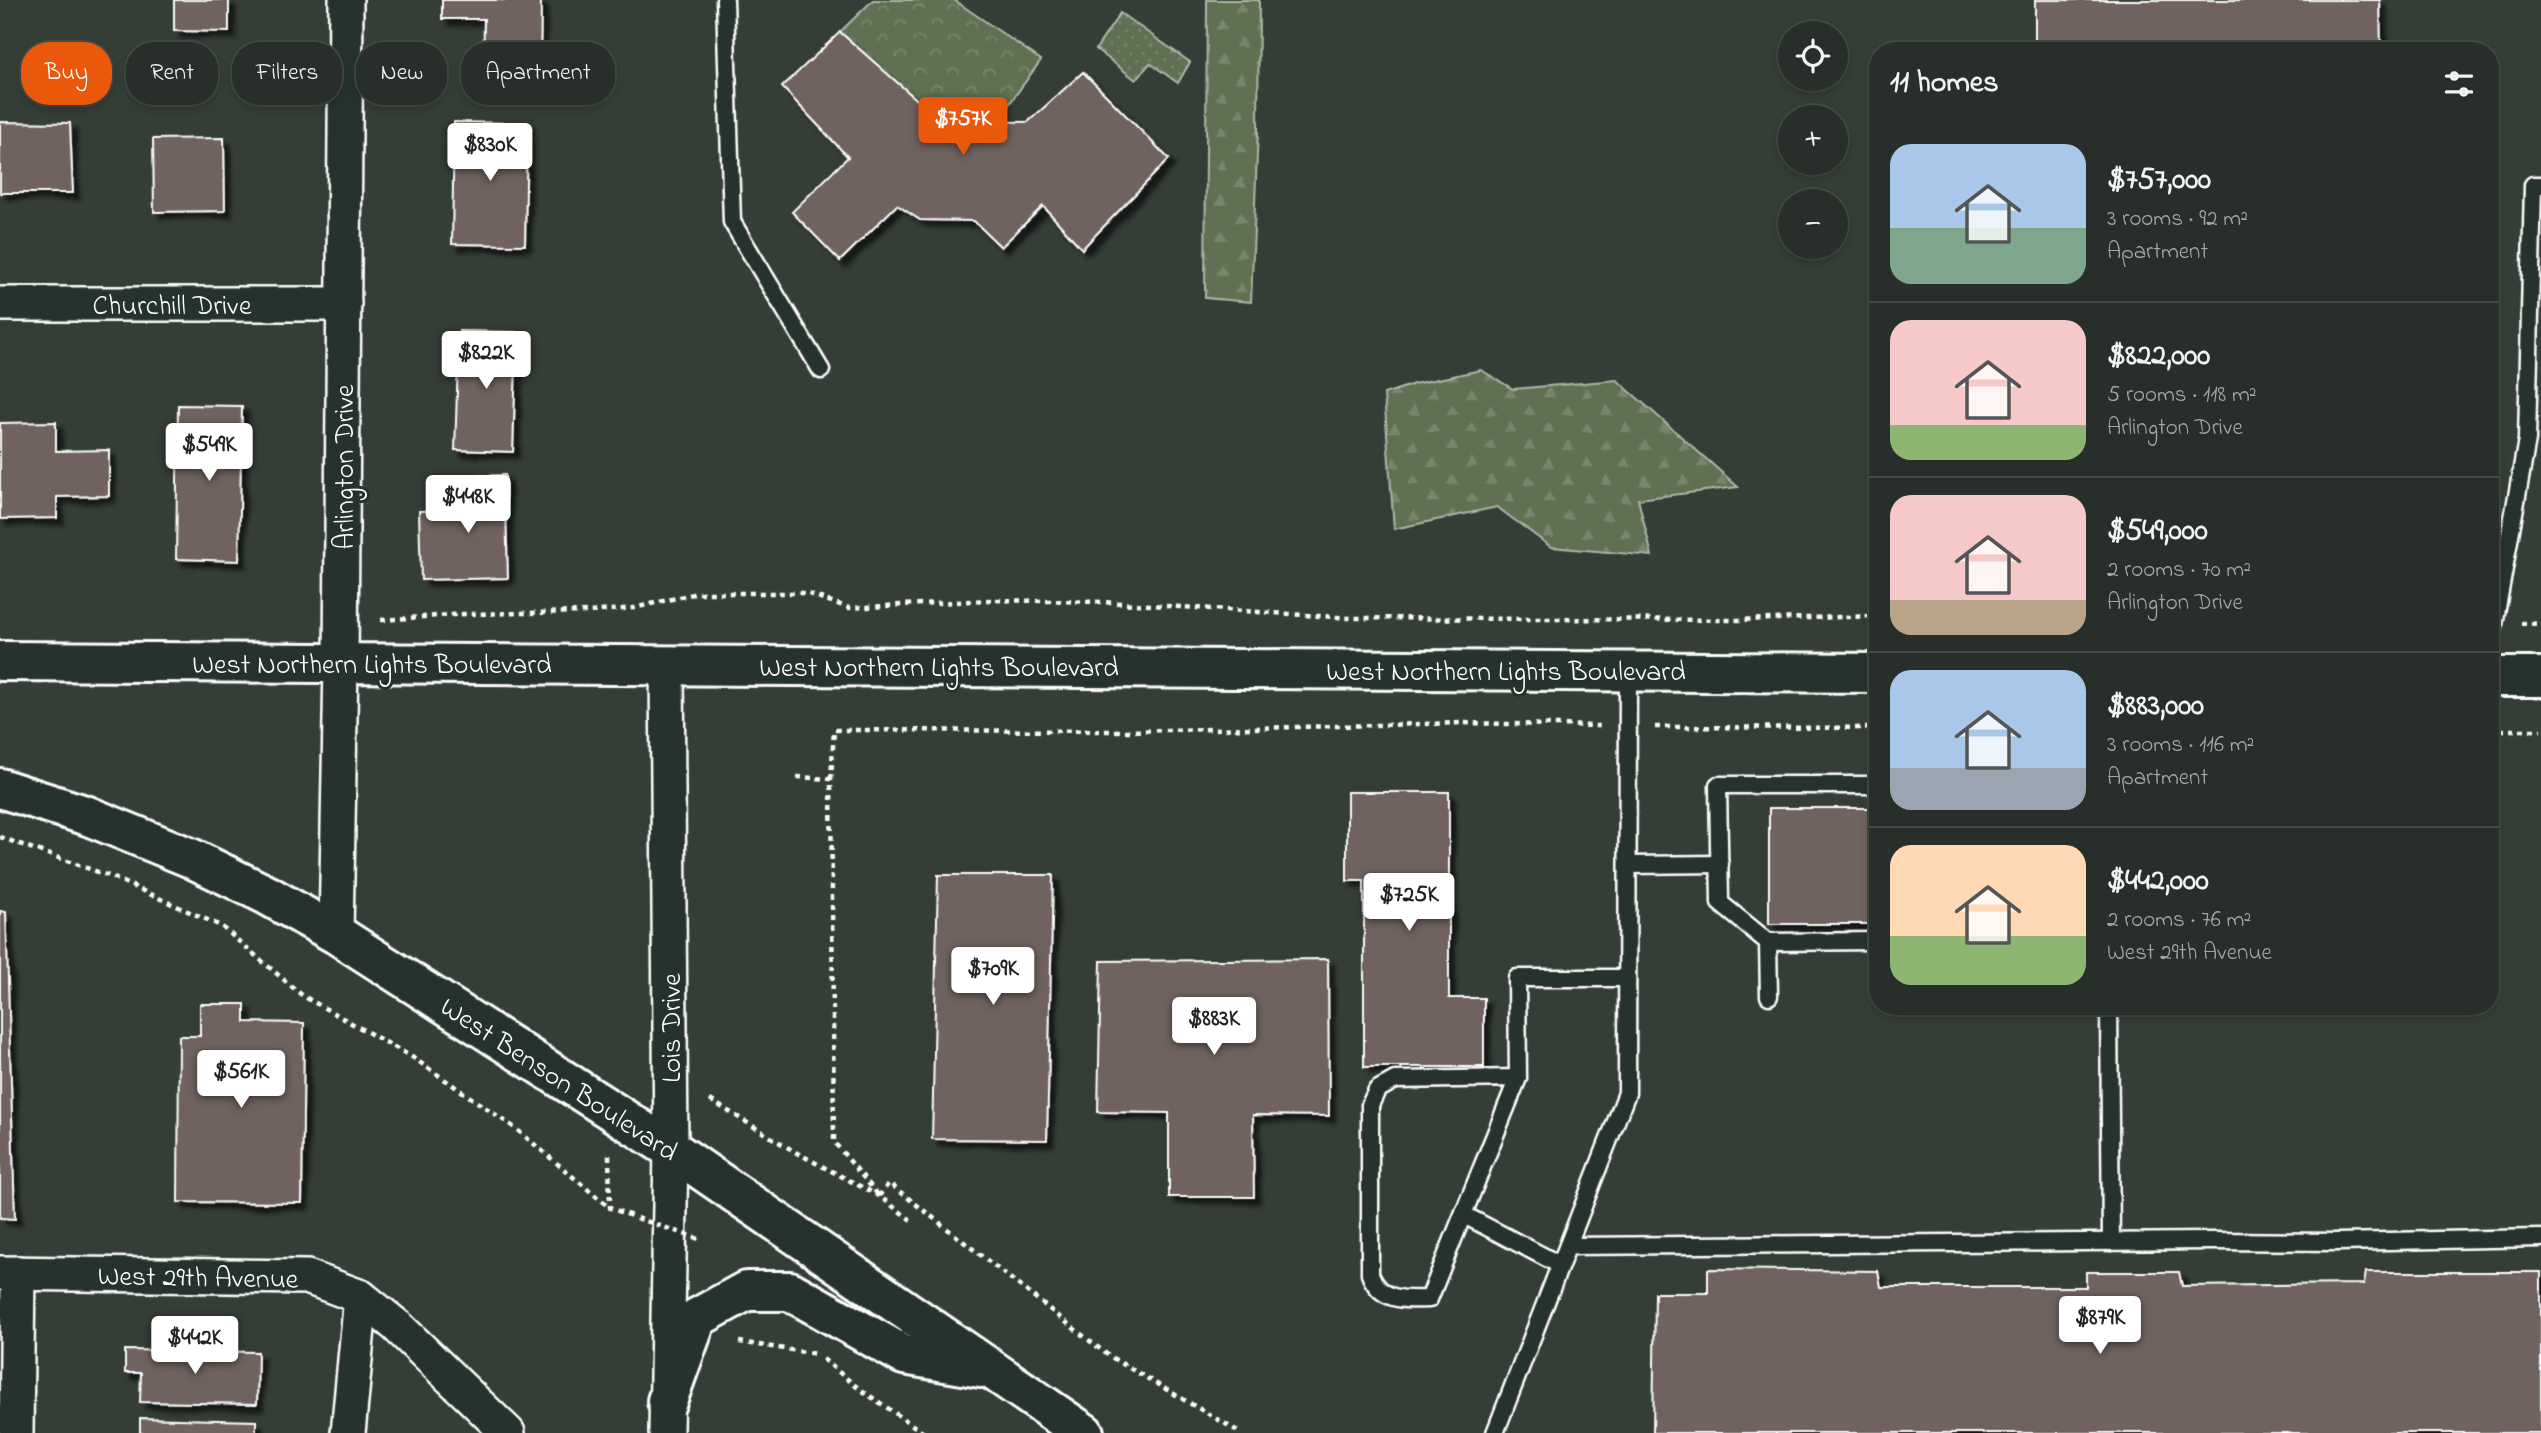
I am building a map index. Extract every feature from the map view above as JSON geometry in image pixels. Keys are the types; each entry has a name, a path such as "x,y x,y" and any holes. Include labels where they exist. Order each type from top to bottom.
{"main road":[{"name":"West Northern Lights Boulevard","path":"0,661 1869,673"},
{"path":"2499,677 2541,677"},
{"name":"West Benson Boulevard","path":"0,788 88,817 191,858 267,895 335,934 671,1149 1084,1433"},
{"path":"666,1417 698,1318 746,1291 790,1291 904,1355 991,1370"}],"street":[{"name":"Arlington Drive","path":"335,934 342,623 346,0"},
{"name":"Churchill Drive","path":"0,304 344,304"},
{"name":"Lois Drive","path":"666,1417 671,1149 667,665"},
{"name":"West 29th Avenue","path":"9,1273 307,1277 361,1297 397,1326 508,1433"},
{"path":"9,1273 16,1433"},
{"path":"348,1433 361,1297"}],"lane":[{"path":"725,0 733,222 821,370"},
{"path":"2499,597 2527,440 2533,185 2541,185"},
{"path":"1495,1433 1627,1093 1628,671"},
{"path":"1869,785 1718,785 1720,903 1768,942 1869,941"},
{"path":"1628,865 1720,864"},
{"path":"1768,942 1769,996"},
{"path":"1518,1078 1395,1080 1377,1090 1370,1105 1370,1274 1374,1286 1386,1295 1406,1300 1429,1299 1518,1078 1517,978 1627,978"},
{"path":"2109,1015 2111,1242"},
{"path":"1464,1214 1560,1265"},
{"path":"1568,1246 2337,1242 2541,1238"}],"path":[{"path":"342,623 465,614 589,612 634,608 698,593 806,593 849,608 990,600 1079,602 1351,618 1737,620 1869,616"},
{"path":"879,1196 834,1142 831,779 834,730 1115,731 1464,723 1869,728"},
{"path":"2499,730 2541,730"},
{"path":"797,777 831,779"},
{"path":"0,837 112,877 221,926 303,996 412,1056 515,1128 610,1208"},
{"path":"710,1100 797,1153 879,1196 911,1220"},
{"path":"879,1196 889,1183 1109,1356 1241,1433"},
{"path":"637,1218 702,1240"},
{"path":"735,1342 817,1354 857,1387 924,1433"}],"green space":[{"path":"873,0 954,0 1041,60 997,121 941,121 840,32"},
{"path":"1207,0 1259,0 1258,130 1251,302 1205,298"},
{"path":"1120,13 1190,62 1178,83 1150,63 1136,80 1096,49"},
{"path":"1481,370 1513,389 1617,380 1738,487 1638,499 1652,556 1551,547 1497,507 1394,529 1384,394 1414,384"}],"building":[{"path":"174,0 229,0 229,32 174,31"},
{"path":"442,0 541,0 540,42 484,42 484,19 442,19"},
{"path":"2035,0 2380,0 2381,42 2035,42"},
{"path":"840,32 941,121 1028,122 1083,72 1169,159 1082,249 1043,206 1001,247 974,221 920,220 897,205 840,261 792,212 848,157 782,87"},
{"path":"0,122 70,123 73,193 0,193"},
{"path":"454,122 527,123 525,245 452,244"},
{"path":"224,138 225,211 154,212 153,139"},
{"path":"459,331 517,332 513,452 455,450"},
{"path":"178,405 242,406 239,561 176,559"},
{"path":"56,422 56,451 109,450 109,496 57,497 57,518 0,519 0,423"},
{"path":"505,475 508,578 421,580 419,511 464,510 463,476"},
{"path":"1347,792 1449,792 1449,998 1484,998 1484,1067 1364,1067 1364,881 1347,881"},
{"path":"1769,808 1869,808 1869,924 1769,924"},
{"path":"938,875 1053,875 1047,1140 932,1139"},
{"path":"0,911 6,912 15,1219 0,1218"},
{"path":"1328,959 1329,1116 1253,1115 1254,1197 1169,1197 1169,1113 1098,1112 1101,961"},
{"path":"200,1004 245,1004 245,1022 304,1023 302,1203 178,1202 179,1036 200,1036"},
{"path":"1708,1269 1878,1271 1881,1287 2086,1287 2086,1272 2179,1272 2182,1286 2364,1284 2366,1272 2541,1272 2541,1433 1653,1433 1655,1293 1708,1293"},
{"path":"125,1350 258,1352 257,1404 140,1402 141,1373 125,1373"},
{"path":"140,1418 256,1421 256,1433 140,1433"}]}
